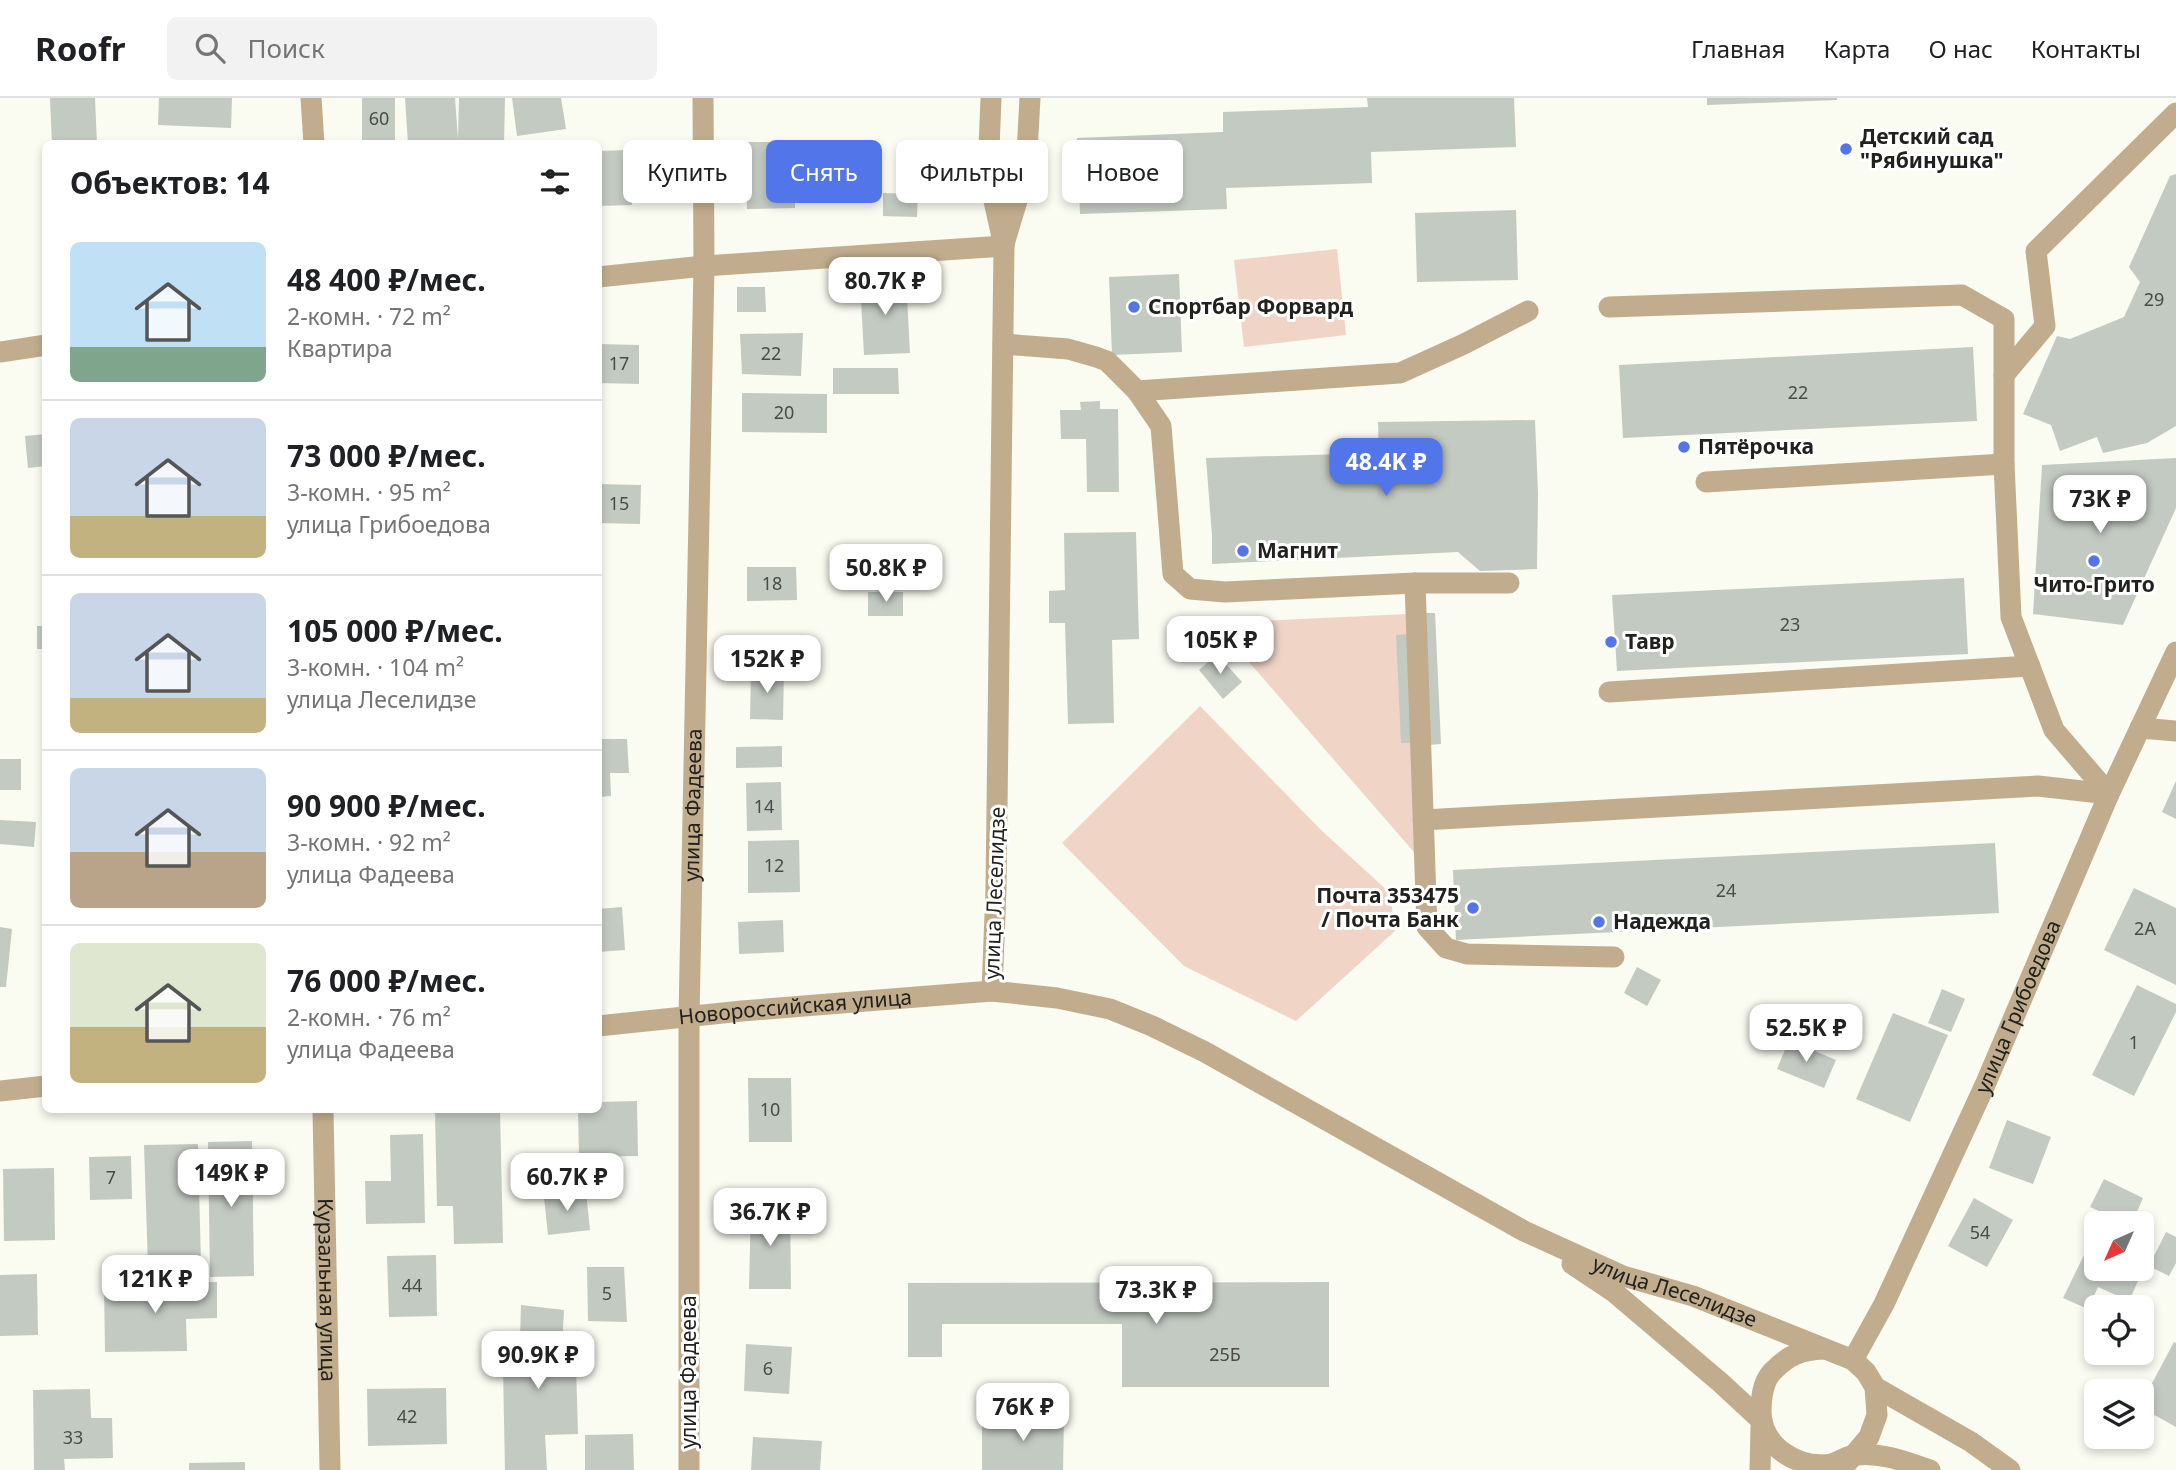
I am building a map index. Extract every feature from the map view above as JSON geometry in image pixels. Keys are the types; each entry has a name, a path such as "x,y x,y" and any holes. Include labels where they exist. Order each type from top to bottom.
{"street":[{"path":"311,98 314,140"},
{"name":"улица Фадеева","path":"689,1470 689,1017 704,266 702,98"},
{"name":"улица Леселидзе","path":"991,98 988,174 1004,246 996,889 992,991 1057,998 1110,1009 1205,1052 1524,1231 1614,1292 1762,1421"},
{"name":"улица Леселидзе","path":"1004,246 1026,171 1030,98"},
{"path":"2004,375 2045,326 2036,251 2176,113"},
{"path":"602,277 704,266 1004,246"},
{"path":"1609,307 1962,295 2004,319 2004,464 2011,617 2054,730 2109,794"},
{"path":"1136,391 1400,373 1528,311"},
{"path":"1003,344 1068,349 1096,357 1107,361 1136,391 1161,426 1173,574 1190,589 1225,592 1415,583 1509,583"},
{"path":"0,352 42,346"},
{"path":"1706,482 2004,464"},
{"path":"1415,583 1427,927 1446,948 1467,954 1614,957"},
{"name":"улица Грибоедова","path":"1853,1360 1884,1304 1985,1085 2109,794 2176,652"},
{"path":"1609,692 2030,666"},
{"path":"2140,728 2176,731"},
{"path":"1423,820 2038,786 2109,794"},
{"name":"Новороссийская улица","path":"602,1026 742,1011 992,991"},
{"path":"0,1091 42,1086"},
{"name":"Курзальная улица","path":"323,1113 330,1470"},
{"name":"улица Леселидзе","path":"1524,1231 1623,1276 1693,1296 1826,1349"},
{"path":"1760,1470 1761,1398 1768,1377 1782,1361 1804,1350 1826,1349 1853,1360 1866,1372 1875,1387 1877,1415 1870,1437 1847,1462"},
{"path":"1875,1387 1971,1442 2010,1470"},
{"path":"1762,1421 1772,1443 1789,1457 1812,1465 1889,1456 1930,1470"}],"shaded area":[{"path":"1337,249 1346,335 1244,347 1234,260"},
{"path":"1407,614 1420,859 1215,623"},
{"path":"1200,706 1321,830 1390,893 1395,931 1296,1021 1184,966 1062,843"}],"building":[{"path":"50,98 95,98 97,140 52,140"},
{"path":"159,98 232,98 231,128 158,125"},
{"path":"362,98 395,98 395,140 362,140"},
{"path":"405,98 455,98 458,139 459,98 505,98 504,140 408,140"},
{"path":"512,98 561,98 566,129 517,136"},
{"path":"1367,98 1514,98 1516,147 1371,152 1372,183 1226,188 1227,209 1080,214 1080,203 1183,203 1183,140 1077,138 1223,132 1223,112 1368,107"},
{"path":"1707,98 1837,98 1837,100 1707,105"},
{"path":"752,142 766,142 766,203 795,203 795,208 747,209 747,203 752,203"},
{"path":"623,150 623,203 632,205 602,206 602,151"},
{"path":"2176,174 2176,426 2147,443 2103,453 2097,437 2060,451 2051,425 2023,414 2057,336 2070,339 2124,317 2140,282 2129,267 2170,176"},
{"path":"883,193 896,193 896,203 918,203 917,217 883,216"},
{"path":"1516,210 1518,280 1417,282 1415,213"},
{"path":"1179,274 1182,352 1112,355 1109,277"},
{"path":"906,278 910,353 864,355 860,281"},
{"path":"737,287 765,287 766,312 737,312"},
{"path":"803,333 801,376 742,374 740,334"},
{"path":"602,344 639,345 639,384 602,383"},
{"path":"1973,347 1977,421 1623,438 1619,365"},
{"path":"833,368 898,368 899,394 833,394"},
{"path":"742,393 827,394 827,433 742,432"},
{"path":"1100,401 1100,409 1118,409 1119,492 1087,492 1086,439 1061,439 1060,410 1081,410 1080,402"},
{"path":"1535,420 1537,569 1480,571 1458,552 1212,564 1206,458 1379,453 1378,422"},
{"path":"42,434 42,466 28,468 25,436"},
{"name":"Чито-Грито","path":"2176,458 2176,508 2123,625 2033,614 2042,465"},
{"path":"602,484 641,485 640,524 602,523"},
{"path":"1136,532 1139,639 1112,640 1114,723 1068,724 1065,623 1049,623 1049,591 1065,590 1064,533"},
{"path":"747,567 796,567 797,600 747,601"},
{"path":"1964,578 1968,654 1617,671 1612,595"},
{"path":"868,592 903,592 903,616 868,616"},
{"path":"1421,613 1435,613 1441,744 1428,745"},
{"path":"37,626 42,626 42,649 37,649"},
{"path":"1408,634 1414,743 1401,743 1396,635"},
{"path":"1217,654 1242,682 1223,699 1199,670"},
{"path":"751,670 784,671 783,720 750,719"},
{"path":"602,739 627,739 629,773 610,773 611,796 602,797"},
{"path":"782,746 782,767 736,768 736,747"},
{"path":"0,759 21,759 21,790 0,790"},
{"path":"2176,781 2176,819 2162,812"},
{"path":"781,782 782,830 747,831 746,783"},
{"path":"0,820 36,822 34,847 0,844"},
{"path":"799,840 800,892 748,893 748,841"},
{"path":"1995,843 1999,913 1456,940 1453,870"},
{"path":"2134,888 2176,908 2176,985 2104,950"},
{"path":"622,907 625,950 602,952 602,909"},
{"path":"783,920 784,952 739,954 738,922"},
{"path":"0,927 12,929 6,987 0,987"},
{"path":"1637,967 1661,980 1647,1006 1624,993"},
{"path":"2137,985 2176,1004 2176,1012 2134,1096 2092,1075"},
{"path":"1942,989 1965,999 1951,1032 1928,1023"},
{"path":"1893,1013 1948,1035 1910,1122 1856,1099"},
{"path":"1789,1040 1836,1060 1824,1088 1777,1069"},
{"path":"748,1078 791,1078 792,1142 749,1142"},
{"path":"637,1101 638,1156 579,1157 578,1113 602,1113 602,1102"},
{"path":"435,1113 500,1113 503,1243 454,1244 453,1206 437,1206"},
{"path":"2007,1120 2051,1137 2033,1184 1989,1168"},
{"path":"423,1134 425,1223 366,1224 365,1181 391,1181 390,1135"},
{"path":"252,1141 254,1276 210,1277 208,1142"},
{"path":"198,1144 201,1266 148,1267 144,1145"},
{"path":"131,1156 132,1199 90,1200 89,1157"},
{"path":"54,1168 55,1240 4,1241 3,1169"},
{"path":"2104,1179 2143,1198 2137,1211 2099,1211 2090,1207"},
{"path":"586,1192 590,1230 548,1235 544,1197"},
{"path":"1974,1198 2013,1220 1987,1267 1948,1246"},
{"path":"751,1205 790,1206 791,1289 749,1289"},
{"path":"2166,1232 2176,1237 2176,1263 2169,1276 2154,1268 2154,1256"},
{"path":"436,1255 437,1316 389,1317 387,1256"},
{"path":"2084,1255 2084,1281 2138,1281 2132,1295 2116,1295 2098,1287 2094,1295 2084,1295 2084,1307 2063,1298"},
{"path":"587,1267 624,1267 627,1322 588,1321"},
{"path":"37,1274 38,1335 0,1336 0,1275"},
{"path":"217,1282 217,1318 186,1319 187,1351 105,1352 104,1284"},
{"path":"1329,1282 1329,1387 1122,1387 1122,1324 942,1324 942,1357 908,1357 908,1283"},
{"path":"521,1305 564,1310 561,1367 576,1366 578,1434 545,1435 547,1470 505,1470 503,1368 519,1369"},
{"path":"2174,1342 2176,1343 2176,1427 2154,1415 2154,1380"},
{"path":"746,1344 792,1347 789,1394 744,1391"},
{"path":"446,1388 447,1444 368,1446 367,1389"},
{"path":"90,1389 91,1418 112,1418 113,1458 64,1459 65,1470 34,1470 33,1390"},
{"path":"982,1416 1064,1417 1063,1470 982,1470"},
{"path":"633,1434 634,1470 585,1470 585,1435"},
{"path":"753,1437 822,1441 820,1470 751,1470"},
{"path":"245,1462 245,1470 189,1470 189,1463"}],"place":[{"name":"Детский сад \"Рябинушка\"","path":"1846,149"},
{"name":"Спортбар Форвард","path":"1134,307"},
{"name":"Пятёрочка","path":"1684,447"},
{"name":"Магнит","path":"1243,551"},
{"name":"Чито-Грито","path":"2094,561"},
{"name":"Тавр","path":"1611,642"},
{"name":"Почта 353475 / Почта Банк","path":"1473,908"},
{"name":"Надежда","path":"1599,922"}]}
